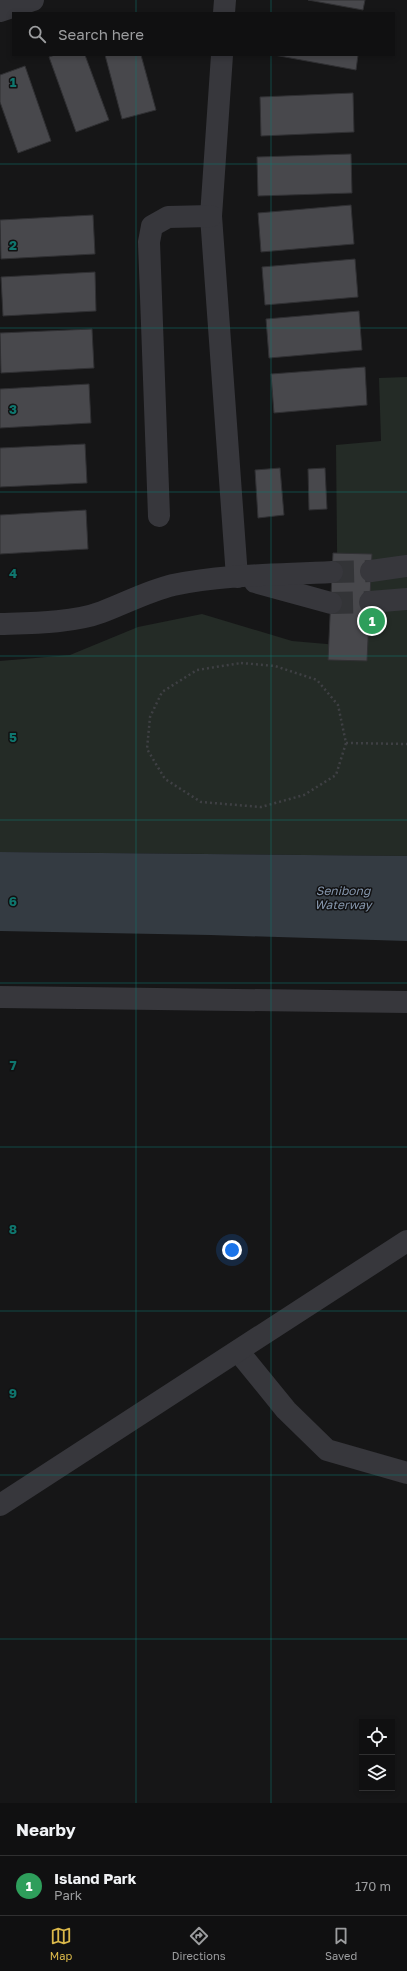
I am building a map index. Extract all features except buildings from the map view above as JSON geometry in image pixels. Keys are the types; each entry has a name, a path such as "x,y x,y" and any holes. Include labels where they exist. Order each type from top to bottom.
{"street":[{"path":"0,11 33,0"},
{"path":"224,12 225,0"},
{"path":"222,56 211,216 237,577"},
{"path":"160,516 149,242 152,226 168,217 211,216"},
{"path":"371,571 407,566"},
{"path":"0,624 52,622 101,613 137,597 172,585 237,577 332,572"},
{"path":"237,577 331,603"},
{"path":"370,602 407,599"},
{"path":"0,997 407,1002"},
{"path":"0,1505 407,1241"},
{"path":"238,1351 286,1410 327,1450 407,1473"}],"path":[{"path":"241,663 275,666 317,680 338,705 346,743 336,775 304,795 261,807 201,802 164,779 147,749 150,717 162,692 197,670 241,663"},
{"path":"346,743 407,744"}],"shaded area":[{"path":"407,377 407,856 0,852 0,661 70,655 138,627 202,614 292,641 338,645 336,445 381,441 379,378"}],"water":[{"name":"Senibong Waterway","path":"0,852 407,856 407,941 0,931"}],"tunnel":[{"path":"332,572 371,571"},
{"path":"331,603 370,602"}],"place":[{"name":"Island Park","path":"372,621"}]}
